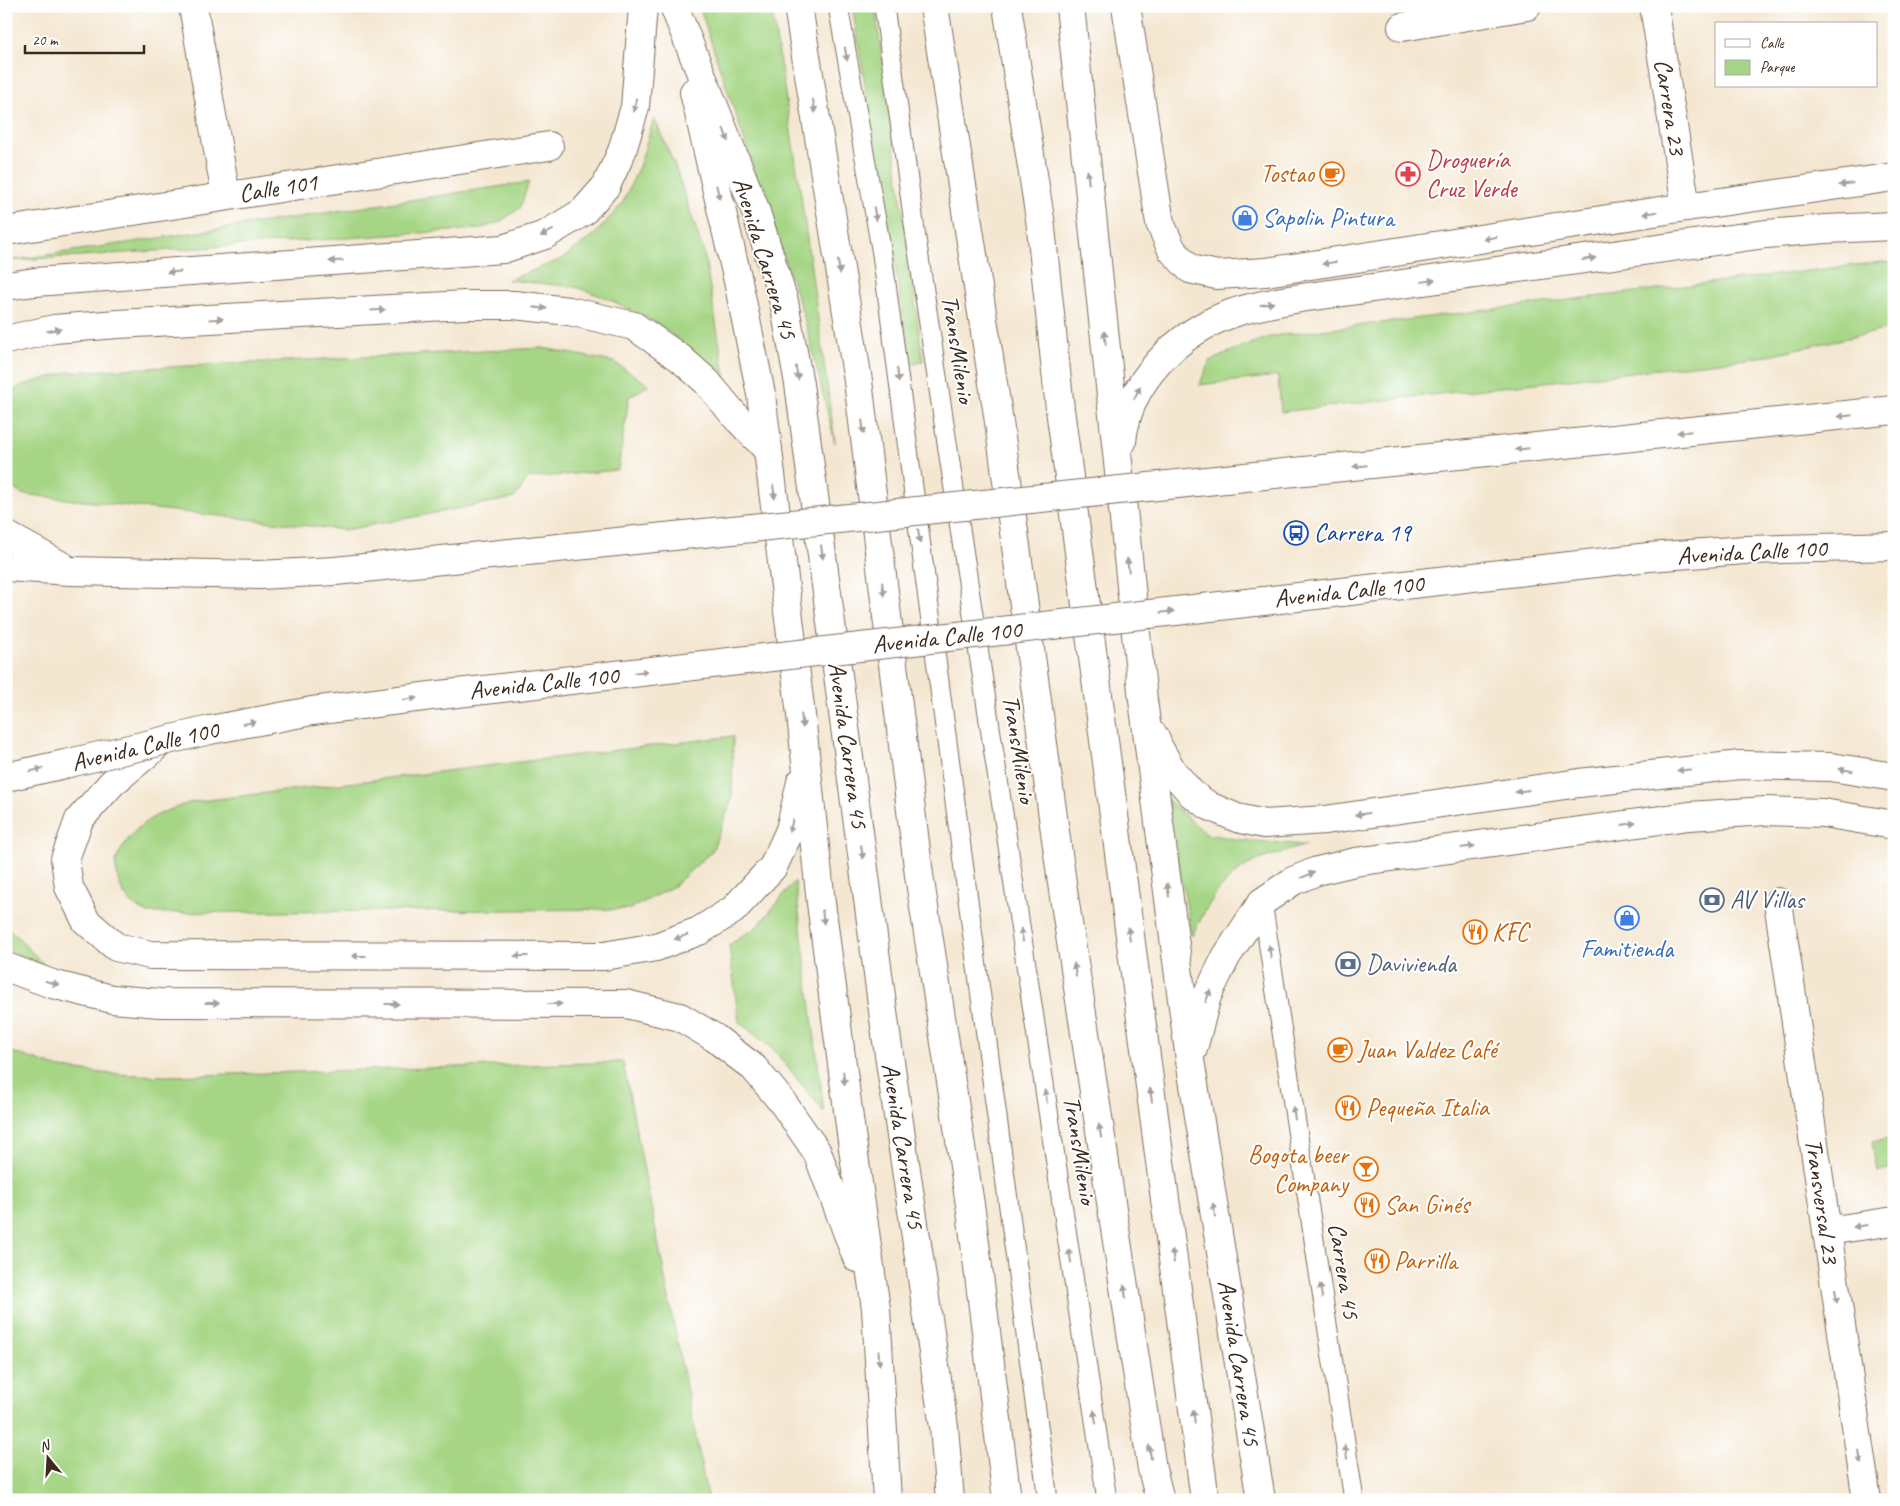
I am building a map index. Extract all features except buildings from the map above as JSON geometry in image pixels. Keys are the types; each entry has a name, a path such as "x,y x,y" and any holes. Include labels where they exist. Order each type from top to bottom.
{"main road":[{"path":"193,6 226,196"},
{"path":"6,286 35,282 504,249 545,235 583,212 606,186 622,151 635,107 643,6"},
{"path":"798,6 858,381 919,875 971,1211 1007,1500"},
{"path":"934,6 998,415 1063,890 1152,1469 1160,1500"},
{"name":"Avenida Carrera 45","path":"1007,6 1040,219 1061,419 1205,1500"},
{"name":"Avenida Carrera 45","path":"1070,6 1142,700 1190,1060 1261,1500"},
{"path":"1126,6 1160,223 1172,250 1190,269 1217,275 1259,273 1894,177"},
{"path":"1402,27 1527,6"},
{"name":"Carrera 23","path":"1654,6 1686,207"},
{"name":"Avenida Carrera 45","path":"674,7 738,281 761,394 806,761 821,903 876,1309 887,1500"},
{"name":"Avenida Carrera 45","path":"674,7 755,209 784,302 799,384 886,1031 940,1398 950,1500"},
{"name":"Calle 101","path":"6,231 549,146"},
{"path":"1119,474 1122,437 1129,411 1139,388 1162,359 1177,346 1194,333 1232,313 1256,306 1300,298 1756,236 1826,229 1894,226"},
{"path":"6,340 63,328 445,306 514,305 569,311 634,326 672,353 707,382 736,417 768,450"},
{"path":"6,567 71,572 259,575 335,571 1894,410"},
{"path":"6,535 71,572"},
{"name":"Avenida Calle 100","path":"6,777 160,742 312,711 431,696 1639,558 1745,550 1894,546"},
{"path":"1142,700 1159,748 1172,772 1192,794 1209,806 1237,818 1264,824 1325,820 1579,783 1740,765 1831,767 1894,777"},
{"path":"160,742 112,783 79,820 66,859 69,887 86,921 116,947 150,955 604,956 656,947 699,931 733,910 773,867 790,830 806,761"},
{"path":"1190,1060 1207,996 1226,957 1262,902 1293,881 1317,871 1355,862 1689,816 1766,811 1824,813 1894,825"},
{"name":"Transversal 23","path":"1778,902 1867,1500"},
{"path":"6,967 52,984 112,999 160,1003 626,1004 680,1017 715,1038 754,1068 783,1103 817,1152 876,1309"},
{"path":"1827,1231 1894,1221"}],"lane":[{"path":"838,6 882,254 1048,1500"},
{"name":"TransMilenio","path":"884,6 916,238 1107,1500"},
{"name":"Carrera 45","path":"1262,902 1354,1500"}],"green space":[{"path":"699,6 771,6 800,188 835,443 804,317"},
{"path":"852,6 875,6 923,361 911,364"},
{"path":"654,118 675,166 704,253 727,387 690,348 655,322 606,298 575,287 508,280 562,259 595,234 622,204 640,164"},
{"path":"529,182 520,208 500,222 479,229 7,261"},
{"path":"1881,262 1894,263 1894,328 1755,358 1281,412 1278,376 1199,385 1210,361 1243,346 1273,336"},
{"path":"543,348 614,362 649,385 629,397 618,470 529,478 514,498 345,530 21,494 6,483 6,394 23,385 68,372"},
{"path":"733,736 732,799 712,851 674,886 630,909 148,913 126,898 118,880 116,861 123,846 135,831 154,817 192,802"},
{"path":"1167,799 1206,834 1242,840 1306,845 1263,858 1240,870 1215,895 1192,936"},
{"path":"795,881 824,1112 774,1050 739,1022 729,945 758,926"},
{"path":"6,922 9,928 46,967 6,949"},
{"path":"6,1050 60,1068 111,1074 168,1076 623,1062 708,1500 6,1500"},
{"path":"1894,1138 1894,1168 1877,1171 1872,1142"}],"place":[{"name":"Tostao","path":"1332,174"},
{"name":"Droguería Cruz Verde","path":"1408,174"},
{"name":"Sapolin Pintura","path":"1245,218"},
{"name":"Carrera 19","path":"1296,533"},
{"name":"AV Villas","path":"1712,900"},
{"name":"Famitienda","path":"1627,918"},
{"name":"KFC","path":"1475,932"},
{"name":"Davivienda","path":"1348,964"},
{"name":"Juan Valdez Café","path":"1340,1050"},
{"name":"Pequeña Italia","path":"1348,1108"},
{"name":"Bogota beer Company","path":"1366,1169"},
{"name":"San Ginés","path":"1367,1205"},
{"name":"Parrilla","path":"1377,1261"}]}
